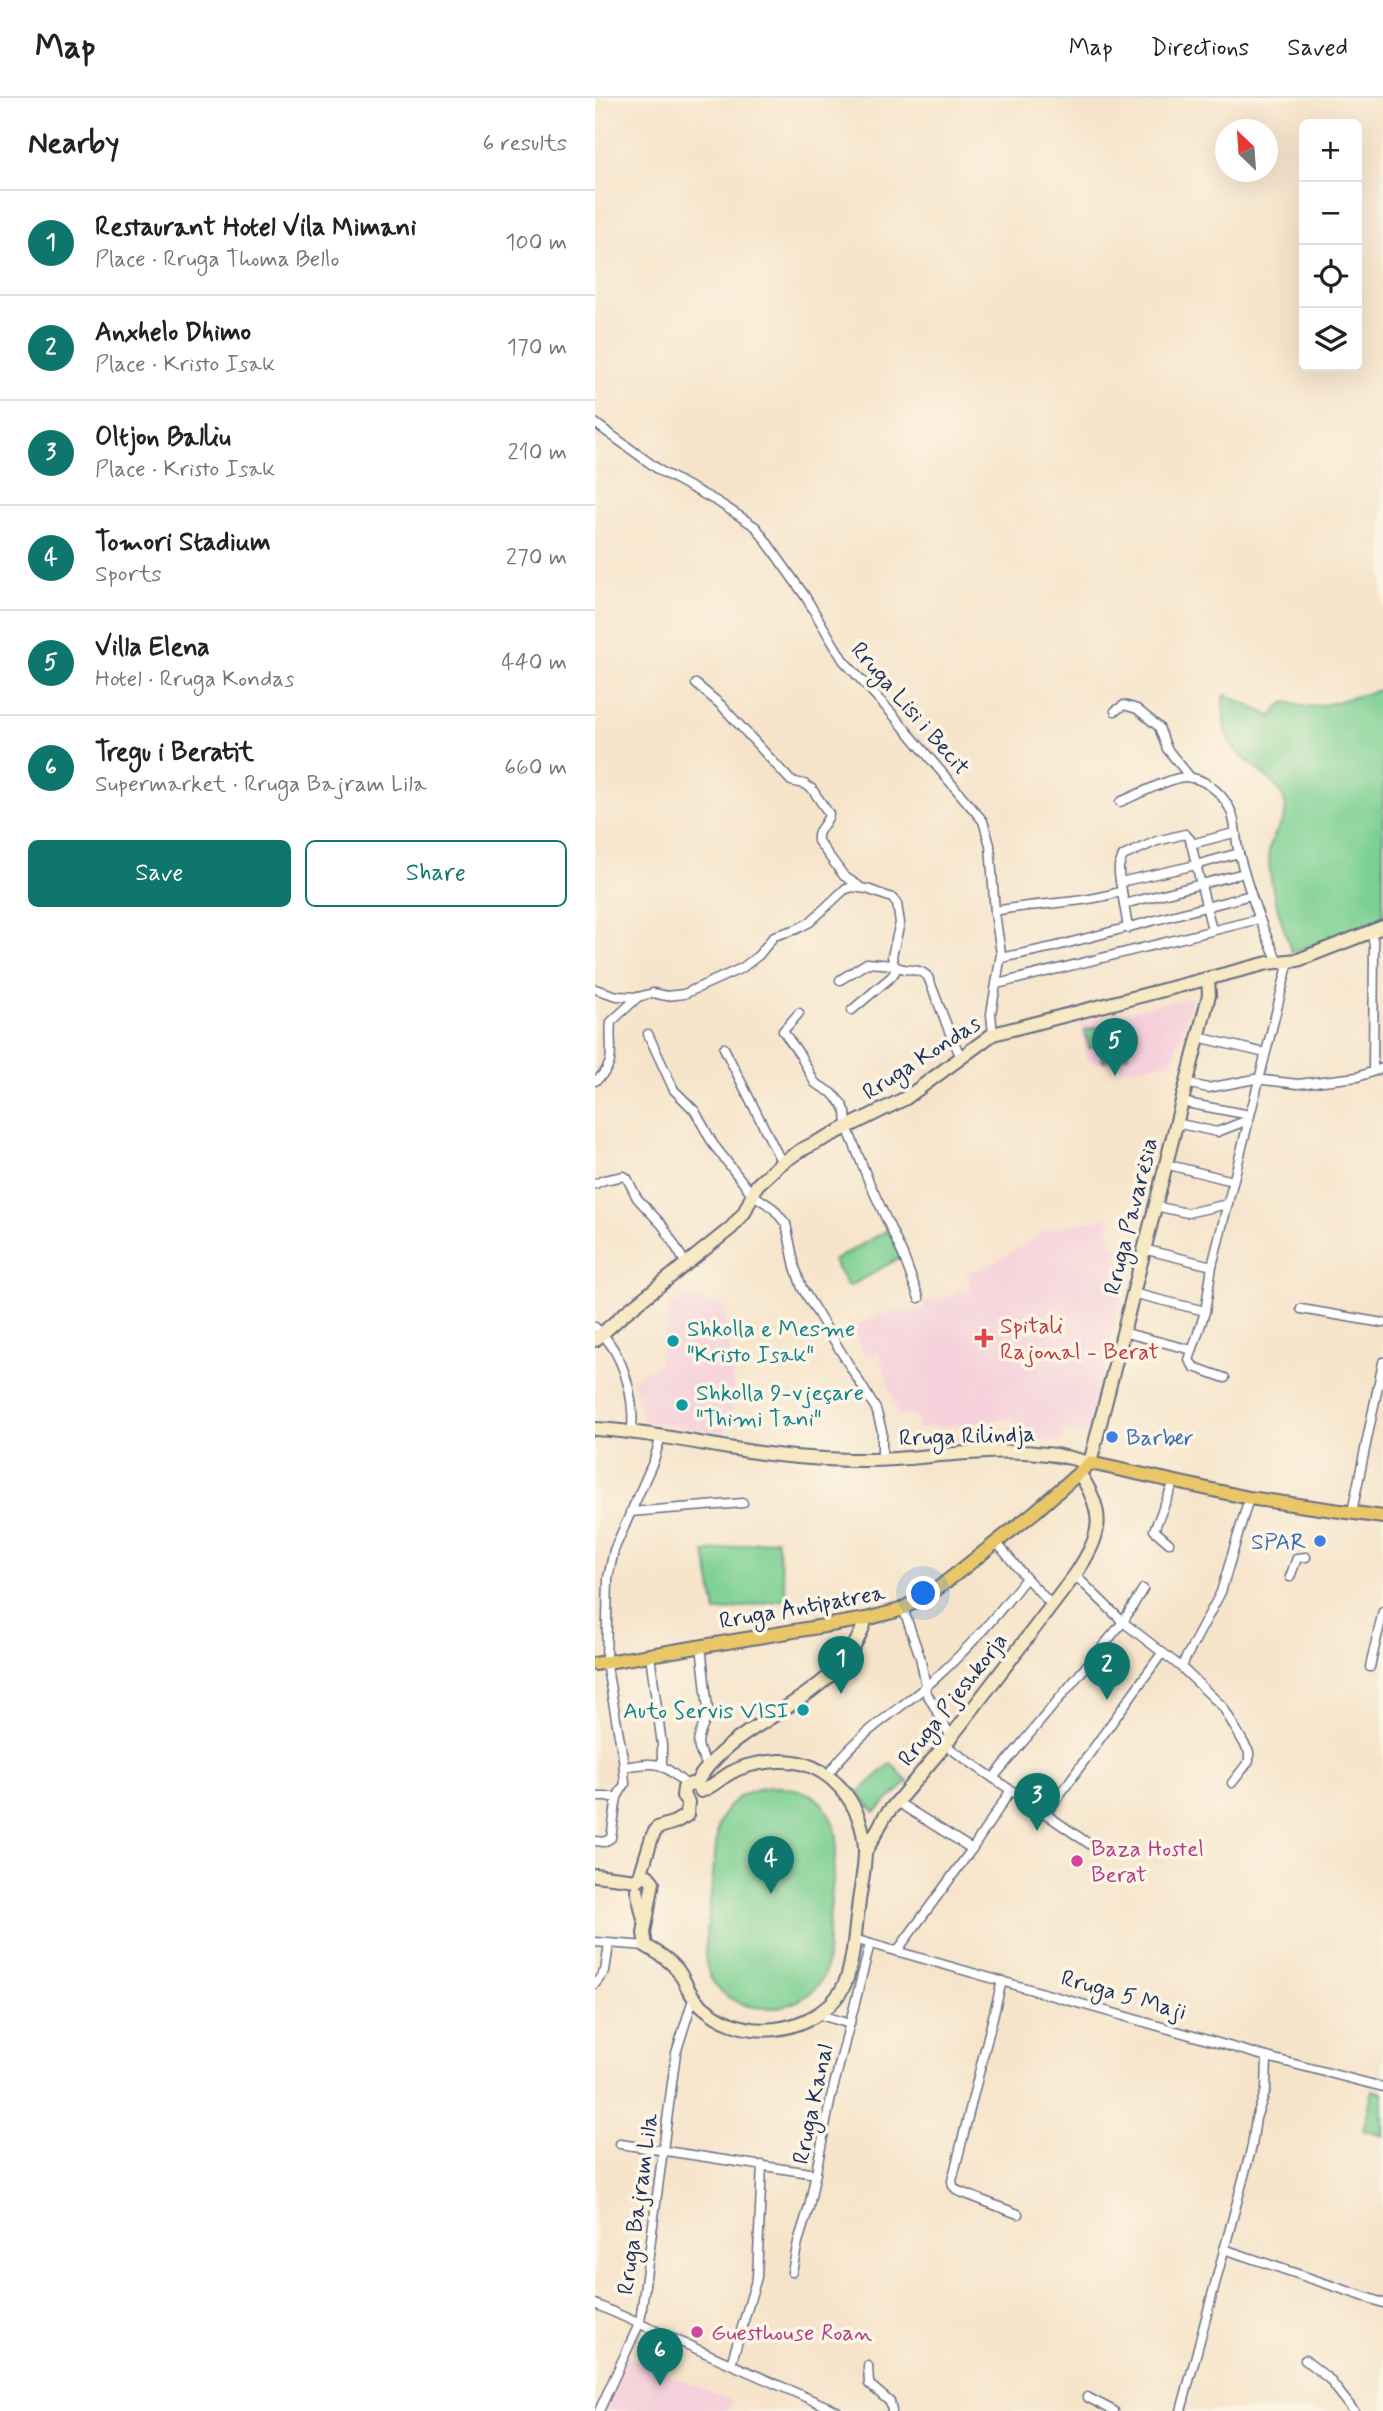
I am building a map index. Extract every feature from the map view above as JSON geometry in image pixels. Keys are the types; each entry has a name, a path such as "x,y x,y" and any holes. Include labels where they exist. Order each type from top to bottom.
{"main road":[{"name":"Rruga Antipatrea","path":"601,1663 866,1619 903,1608 937,1589 1090,1464"},
{"path":"1090,1464 1249,1498 1383,1517"}],"street":[{"name":"Rruga Lisi i Becit","path":"595,423 663,472 738,514 762,535 805,596 843,660 983,821 991,845 1001,958 991,1014 993,1034"},
{"path":"696,684 722,705 791,781 808,786 817,794 829,814 818,834 820,846 844,876 862,887 892,898 897,904 900,923 892,956 895,972 852,1010"},
{"path":"1115,711 1124,705 1131,706 1148,716 1159,727 1167,749 1191,778"},
{"path":"1120,802 1179,778 1191,778 1208,784 1215,790 1229,808 1235,825 1234,833 1244,873 1259,919 1283,961 1265,1053 1212,1266 1205,1311 1190,1364 1225,1378"},
{"path":"1191,844 1234,833"},
{"path":"1128,928 1120,861 1128,853 1157,841 1185,834 1190,839 1212,930"},
{"path":"995,911 1099,898 1121,887 1239,852"},
{"path":"1124,904 1244,873"},
{"path":"595,989 617,996 638,997 653,993 678,995 733,972 759,955 774,936 810,922 844,890 862,887"},
{"path":"1001,958 1251,895"},
{"path":"997,984 1259,919"},
{"path":"1373,1070 1377,930"},
{"name":"Rruga Kondas","path":"597,1334 738,1221 757,1185 782,1163 801,1150 906,1098 993,1034 1207,979 1298,960 1377,930"},
{"path":"840,980 867,963 920,971 928,977 961,1057"},
{"path":"1374,967 1383,970"},
{"name":"Rruga Pavarësia","path":"1090,1464 1210,991 1207,979"},
{"path":"595,1081 604,1074 610,1063 611,1022 638,997"},
{"path":"799,1013 783,1031 815,1083 832,1093 842,1104 869,1182 903,1255 919,1298"},
{"path":"1373,1017 1383,1015"},
{"path":"648,1034 674,1090 695,1111 713,1144 752,1194 773,1208 786,1224 802,1288 876,1409 882,1431 882,1460"},
{"path":"1198,1037 1265,1053"},
{"path":"724,1048 782,1163"},
{"path":"1186,1083 1208,1088 1258,1079 1299,1084 1357,1077 1383,1068"},
{"path":"1181,1102 1249,1117"},
{"path":"1176,1123 1217,1132 1249,1117"},
{"path":"1165,1164 1233,1181"},
{"path":"595,1184 626,1177 637,1198 663,1226 686,1264"},
{"path":"1155,1206 1187,1213 1228,1204"},
{"path":"1143,1249 1212,1266"},
{"path":"1132,1293 1205,1311"},
{"path":"1301,1309 1383,1323"},
{"path":"1122,1332 1192,1350"},
{"path":"597,1334 611,1343 630,1392 633,1409 632,1432"},
{"path":"1352,1512 1383,1362"},
{"name":"Rruga Rilindja","path":"595,1429 661,1436 754,1454 810,1458 882,1460 1012,1450 1053,1454 1090,1464"},
{"path":"599,1841 611,1839 617,1797 625,1784 624,1767 601,1663 610,1566 630,1512 654,1460 661,1436"},
{"name":"Rruga Pjeshkorja","path":"865,1852 885,1816 948,1741 1075,1575 1091,1550 1097,1539 1098,1527 1092,1497 1080,1474"},
{"path":"1169,1543 1154,1530 1174,1482"},
{"path":"1181,1667 1221,1592 1249,1498"},
{"path":"630,1512 743,1503"},
{"path":"996,1542 1052,1605"},
{"path":"1290,1577 1297,1558 1306,1557"},
{"path":"1075,1575 1123,1622 1181,1667 1223,1707 1249,1752 1249,1761 1232,1783"},
{"path":"827,1776 843,1753 925,1687 972,1642 1026,1578"},
{"path":"993,1778 1123,1622 1143,1588"},
{"path":"903,1608 920,1657 925,1687 948,1741 993,1778 1098,1850"},
{"path":"1370,1667 1383,1611"},
{"path":"694,1787 708,1766 737,1741 803,1699 817,1686 854,1645 866,1619"},
{"path":"701,1646 708,1709 698,1734 698,1743 708,1766"},
{"path":"1046,1814 1162,1653"},
{"path":"650,1655 662,1745 661,1764"},
{"path":"595,1942 646,1945 674,1965 694,1996 707,2010 724,2021 754,2030 781,2029 817,2014 833,1999 847,1979 865,1852 856,1809 843,1789 827,1776 803,1764 779,1761 739,1769 694,1787"},
{"path":"624,1767 661,1764 701,1795 696,1801 688,1802 687,1815 657,1828 652,1837 638,1883 646,1945"},
{"path":"897,1951 972,1849 1011,1790"},
{"path":"595,1797 617,1797"},
{"path":"897,1802 972,1849"},
{"path":"645,1927 652,1886 652,1837"},
{"path":"595,1875 638,1883"},
{"path":"595,1884 638,1883 648,1876 652,1886"},
{"name":"Rruga 5 Maji","path":"854,1939 1267,2057 1383,2087"},
{"path":"595,1984 605,1971 609,1944"},
{"name":"Rruga Kanal","path":"792,2272 816,2174 831,2097 870,1944"},
{"path":"1002,1981 952,2181 958,2191 1018,2214"},
{"name":"Rruga Bajram Lila","path":"599,2411 640,2322 678,2040 694,1996"},
{"path":"817,2014 850,2024"},
{"path":"1181,2411 1252,2146 1256,2118 1266,2090 1267,2057"},
{"path":"620,2144 816,2174"},
{"path":"731,2364 757,2277 762,2165"},
{"path":"1224,2249 1383,2303"},
{"path":"595,2304 640,2322 824,2409 837,2411"},
{"path":"1305,2360 1329,2379 1354,2411"},
{"path":"868,2366 869,2384 890,2402 892,2411"},
{"path":"1087,2398 1114,2411"}],"shaded area":[{"path":"1193,997 1172,1062 1130,1069 1087,1061 1079,1023"},
{"name":"Spitali Rajonal - Berat","path":"1110,1217 1111,1246 1118,1247 1115,1284 1124,1286 1089,1434 1063,1431 1061,1443 1021,1438 1014,1418 918,1429 915,1416 898,1416 879,1353 866,1357 849,1327 883,1314 924,1309 923,1301 955,1296 955,1291 971,1288 967,1272 990,1265 1047,1230"},
{"path":"680,1297 713,1303 725,1309 735,1399 725,1434 644,1421 632,1378 658,1366 670,1305 678,1306"},
{"path":"626,2357 732,2401 728,2411 603,2411"}],"green space":[{"path":"1383,689 1383,918 1292,953 1276,904 1269,866 1270,846 1285,816 1285,803 1275,785 1240,755 1228,739 1224,723 1223,696 1227,695 1272,717 1279,706 1287,702 1306,707"},
{"path":"1120,1022 1124,1040 1089,1048 1085,1030"},
{"path":"1125,1042 1128,1055 1103,1061 1100,1048"},
{"path":"888,1230 901,1257 848,1287 833,1261"},
{"path":"776,1539 787,1599 716,1612 705,1552"},
{"path":"891,1763 908,1782 875,1812 858,1793"},
{"path":"778,1787 801,1791 818,1800 829,1814 837,1836 827,1962 815,1988 799,2000 780,2007 759,2008 739,2003 722,1992 710,1975 705,1952 718,1827 722,1817 741,1796 758,1789"},
{"path":"1373,2090 1383,2093 1383,2136 1363,2130"}],"place":[{"name":"Villa Elena","path":"1115,1076"},
{"name":"Spitali Rajonal - Berat","path":"984,1338"},
{"name":"Shkolla e Mesme \"Kristo Isak\"","path":"673,1341"},
{"name":"Shkolla 9-vjeçare \"Thimi Tani\"","path":"682,1405"},
{"name":"Barber","path":"1112,1437"},
{"name":"SPAR","path":"1320,1541"},
{"name":"Restaurant Hotel Vila Mimani","path":"841,1694"},
{"name":"Anxhelo Dhimo","path":"1107,1700"},
{"name":"Auto Servis VISI","path":"803,1710"},
{"name":"Oltjon Balliu","path":"1037,1831"},
{"name":"Baza Hostel Berat","path":"1077,1861"},
{"name":"Tomori Stadium","path":"771,1894"},
{"name":"Guesthouse Roan","path":"697,2332"},
{"name":"Tregu i Beratit","path":"660,2386"}]}
